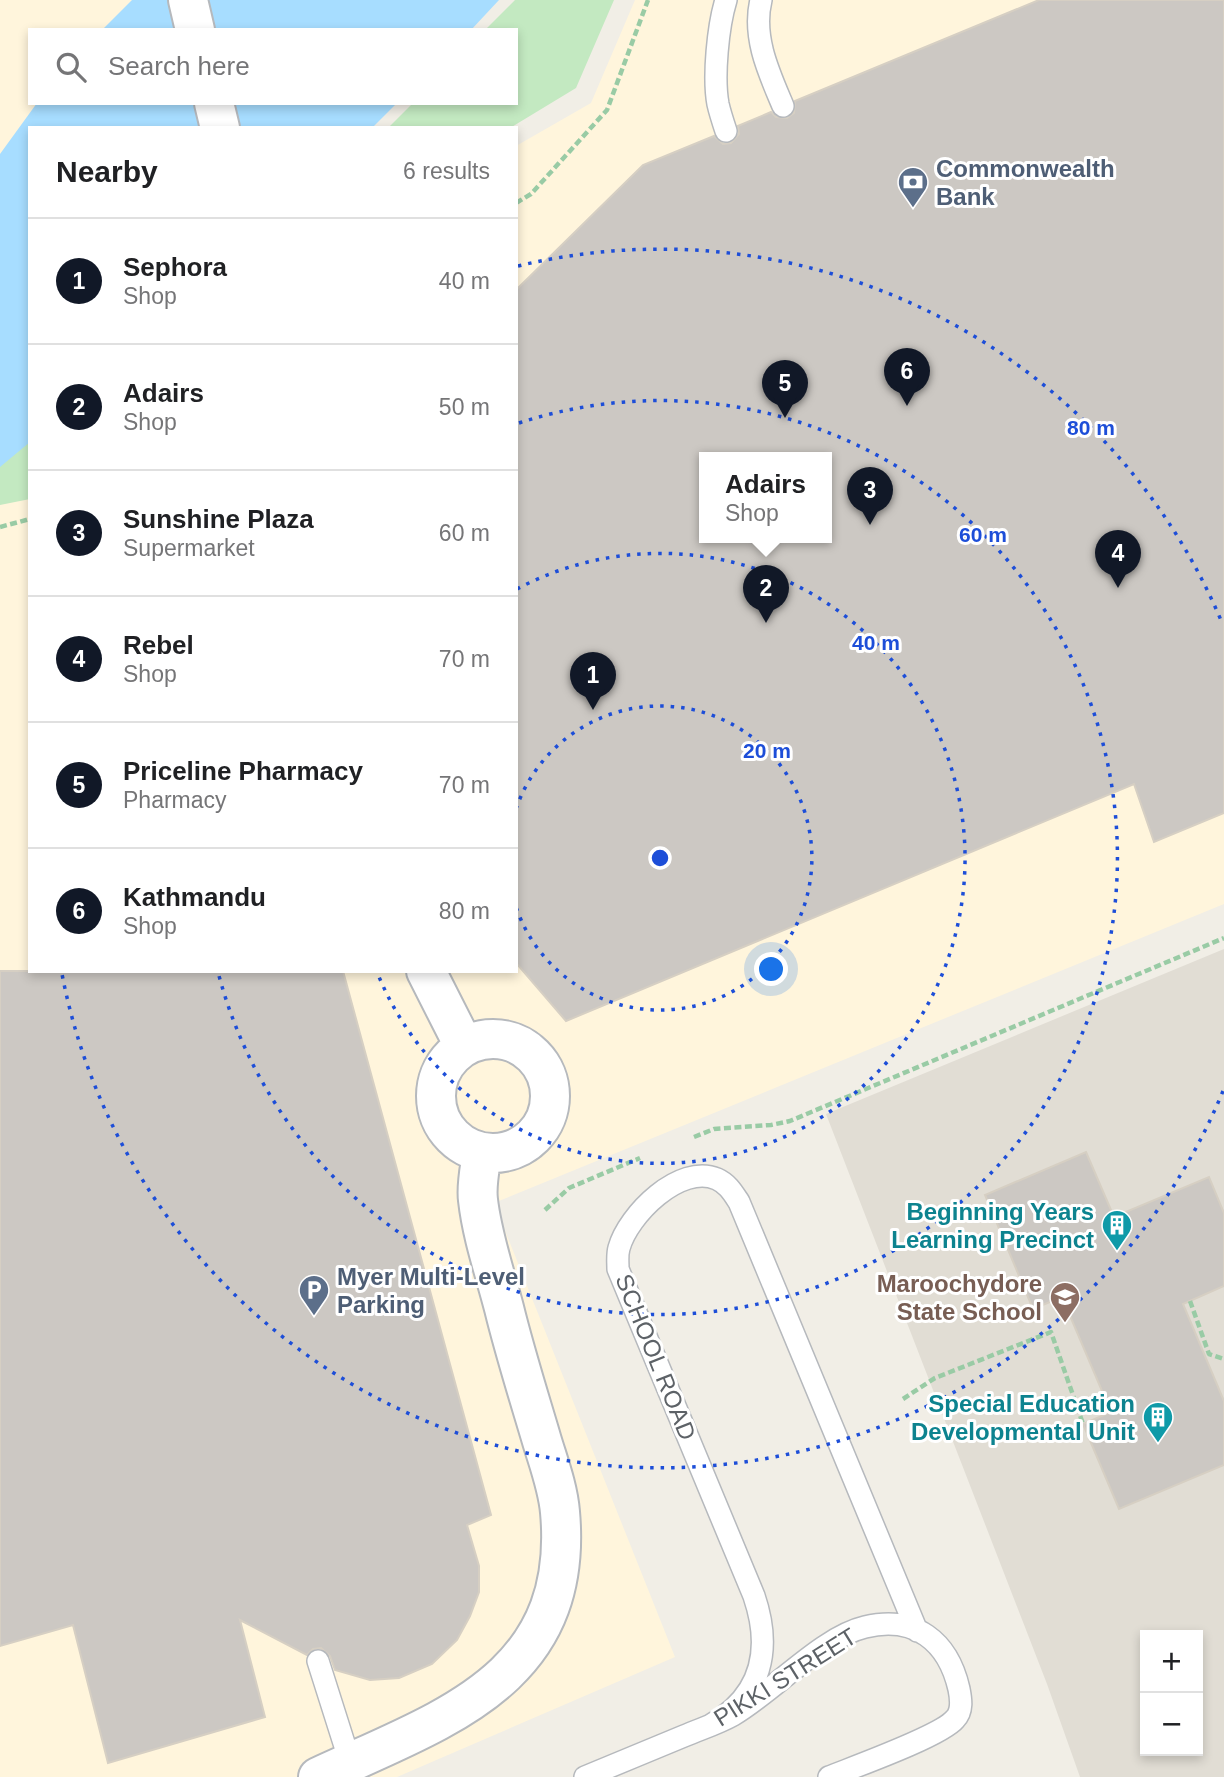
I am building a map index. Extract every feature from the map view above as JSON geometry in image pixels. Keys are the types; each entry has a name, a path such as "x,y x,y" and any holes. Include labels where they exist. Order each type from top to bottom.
{"street":[{"path":"188,0 195,28"},
{"path":"214,105 220,126"},
{"path":"427,973 464,1046"},
{"path":"499,1038 530,1052 541,1065 549,1083 550,1102 545,1119 535,1136 519,1147 501,1153 482,1153 459,1142 444,1128 437,1110 439,1074 450,1057 464,1046 499,1038"},
{"path":"334,1770 478,1698 509,1673 536,1640 550,1606 561,1565 560,1512 555,1483 506,1315 478,1199 482,1153"}],"lane":[{"path":"726,0 720,19 717,79 718,103 726,131"},
{"path":"761,0 758,11 759,42 783,106"},
{"name":"SCHOOL ROAD","path":"711,1725 740,1701 757,1678 762,1656 762,1621 618,1269 618,1250 631,1223 649,1201 676,1184 696,1177 714,1178 726,1185 739,1202 917,1631"},
{"name":"PIKKI STREET","path":"585,1777 711,1725 749,1705 844,1634 867,1626 893,1624 908,1626 940,1646 959,1691 960,1709 956,1719 935,1732 829,1777"},
{"path":"318,1661 334,1770"}],"path":[{"path":"518,202 531,194 607,110 648,0"},
{"path":"0,527 28,520"},
{"path":"690,1138 714,1129 790,1121 1224,937"},
{"path":"545,1210 569,1188 642,1158"},
{"path":"1190,1301 1209,1354 1224,1359"},
{"path":"903,1399 935,1377 1051,1332 1083,1424"}],"shaded area":[{"path":"0,0 144,0 159,28 28,28 28,105 185,105 28,126 28,973 518,973 518,145 591,103 635,0 1224,0 1224,904 494,1203 675,1657 397,1777 0,1777"},
{"name":"Maroochydore State School","path":"1224,949 1224,1777 1080,1777 1047,1684 826,1114"}],"green space":[{"path":"515,0 614,0 576,88 513,126 390,126 411,105 518,105 518,28 487,28"},
{"path":"0,296 28,318 28,499 0,505"}],"water":[{"path":"132,0 499,0 473,28 104,28"},
{"path":"36,105 395,105 374,126 28,126 28,444 0,467 0,154"}],"building":[{"path":"1039,0 1224,0 1224,813 1154,842 1134,784 566,1021 518,965 518,288 643,165 714,136 723,144 731,143 739,134 738,126 771,112 776,117 787,118 794,113 795,101"},
{"path":"0,971 344,973 491,1515 467,1525 479,1566 479,1592 470,1616 457,1640 432,1664 399,1678 370,1680 335,1670 330,1656 321,1648 313,1649 307,1655 240,1620 265,1717 108,1763 73,1625 0,1646"},
{"path":"1086,1152 1114,1217 1209,1177 1224,1213 1224,1286 1183,1304 1224,1401 1224,1465 1119,1509 1083,1424 1111,1412 1062,1297 1033,1309 985,1195"}],"place":[{"name":"Commonwealth Bank","path":"913,209"},
{"name":"Kathmandu","path":"907,406"},
{"name":"Priceline Pharmacy","path":"785,418"},
{"name":"Sunshine Plaza","path":"870,525"},
{"name":"Rebel","path":"1118,588"},
{"name":"Adairs","path":"766,623"},
{"name":"Sephora","path":"593,710"},
{"name":"Beginning Years Learning Precinct","path":"1117,1252"},
{"name":"Myer Multi-Level Parking","path":"314,1317"},
{"name":"Maroochydore State School","path":"1065,1324"},
{"name":"Special Education Developmental Unit","path":"1158,1444"}]}
